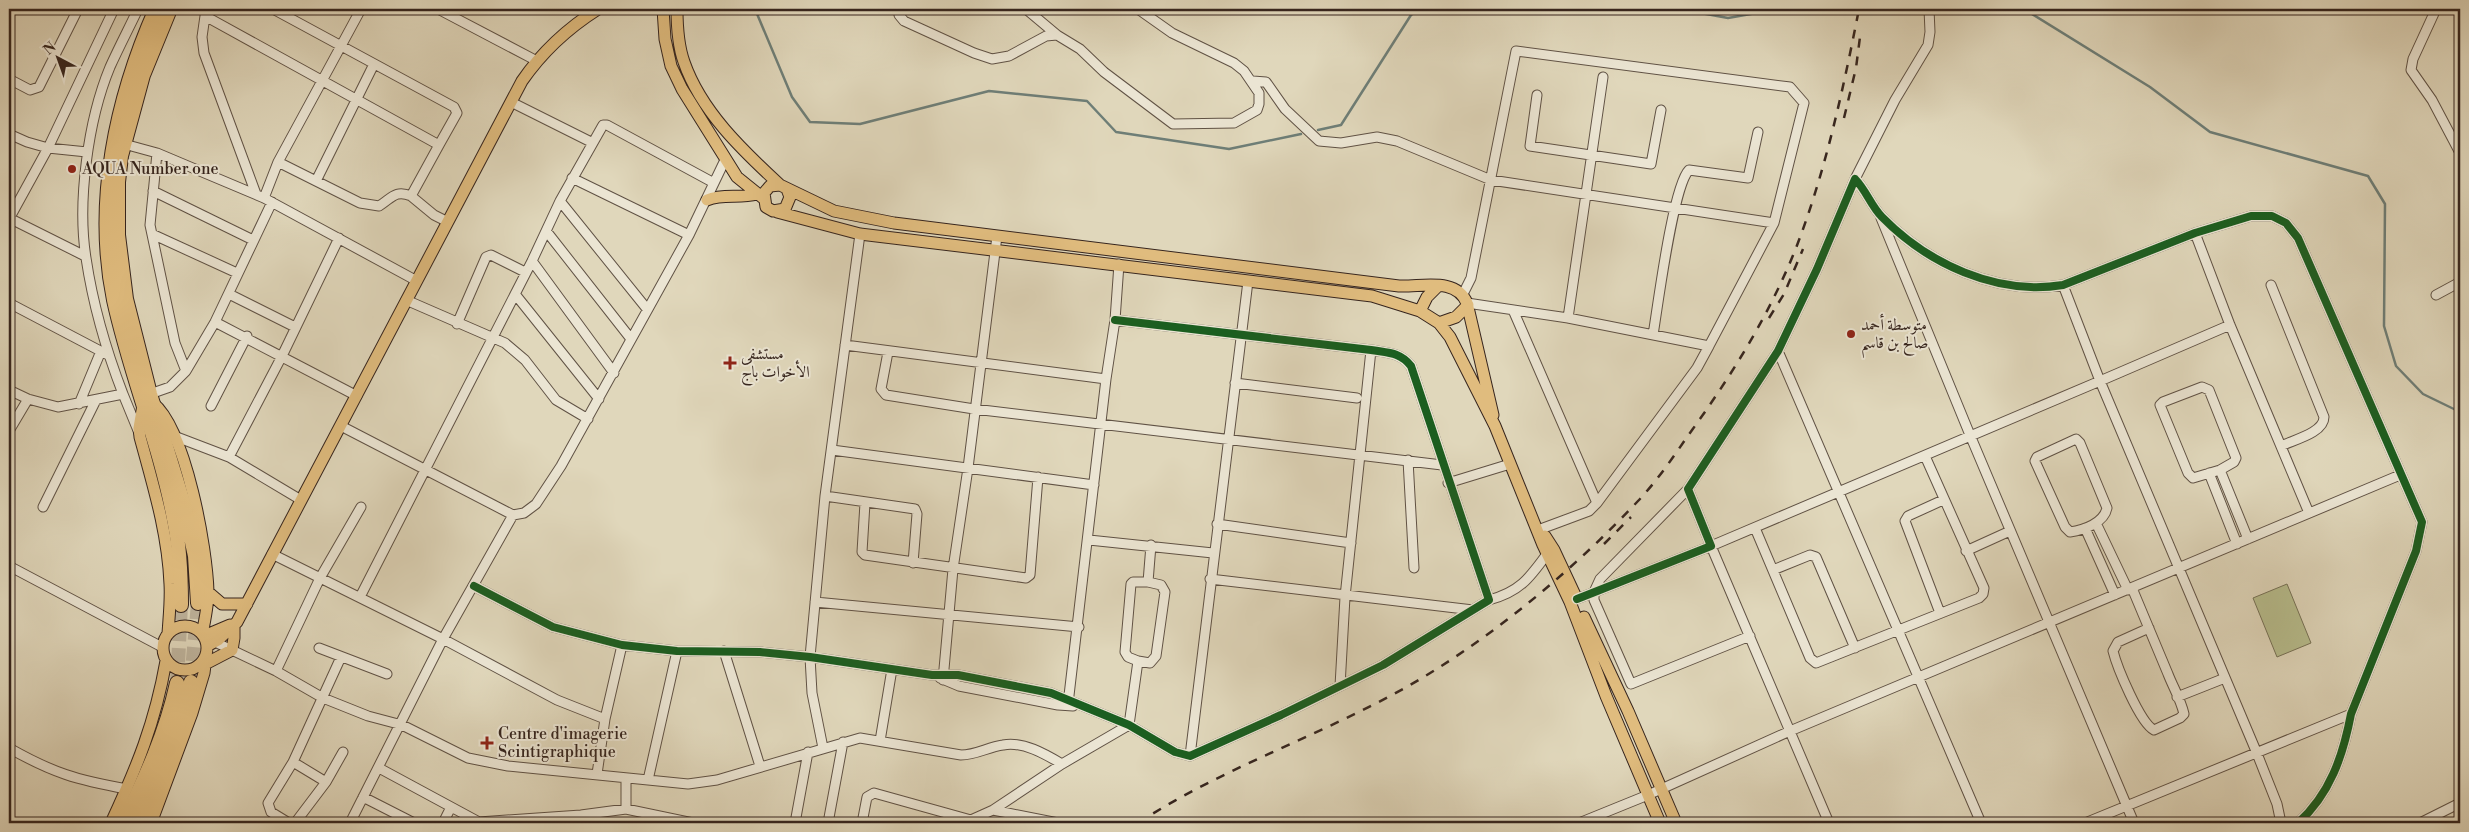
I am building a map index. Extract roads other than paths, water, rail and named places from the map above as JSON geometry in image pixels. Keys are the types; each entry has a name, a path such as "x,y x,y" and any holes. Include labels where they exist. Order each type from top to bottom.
{"highway":[{"path":"156,9 130,79 117,124 111,154 106,216 108,258 114,299 184,505 195,556 198,603"},
{"path":"170,9 143,75 124,144 118,182 119,256 126,299 174,518 180,564 181,605"},
{"path":"123,823 152,764 169,716 184,682 182,720 169,756 138,823"}],"main road":[{"path":"166,661 177,670 184,671 198,667 206,646 235,625 358,396 406,300 511,102 536,61 574,25 598,9"},
{"path":"663,9 666,39 672,66 682,89 737,177 760,196 766,207 777,212 860,234 1372,296 1420,311 1439,323 1450,337 1495,426 1547,554 1570,602 1606,696 1660,823"},
{"path":"677,9 684,62 700,94 726,131 783,186 790,197 788,205 777,212"},
{"path":"707,200 718,196 744,198 760,196 766,188 783,186 834,211 856,217 1399,286 1454,288 1466,301 1495,426"},
{"path":"1420,311 1427,297 1438,286"},
{"path":"1439,323 1456,317 1466,301"},
{"path":"111,823 138,765 159,703 166,661 162,647 168,634 170,585 168,554 163,524 139,428 149,401 168,419 188,475 204,550 208,592 206,646 192,713 155,822"},
{"path":"1538,530 1554,550 1676,823"},
{"path":"208,592 222,604 247,604"},
{"path":"168,634 174,629 185,626 195,628 206,646 232,650 235,625"}],"street":[{"path":"9,79 30,90 39,87 78,9"},
{"path":"85,256 9,219 48,148 114,9"},
{"path":"138,9 110,69 87,152 84,200 85,256 104,353 140,437"},
{"path":"273,9 283,11 456,109 458,113 410,196"},
{"path":"149,401 170,387 186,372 215,322 253,240 264,198 278,162 361,9"},
{"path":"438,9 536,61"},
{"path":"899,9 899,15 904,21 974,53 992,59 1009,56 1046,36 1058,35"},
{"path":"1026,9 1058,35 1080,49 1104,72 1173,124 1234,123 1257,110 1260,99 1253,81 1234,64 1172,33 1138,9"},
{"path":"2436,9 2413,59 2411,70 2432,100 2460,153"},
{"path":"1631,684 1594,600 1594,592 1600,579 1688,489 1778,350 1817,269 1855,179 1894,100 1928,45 1930,12"},
{"path":"264,198 204,53 202,37 207,13 439,145"},
{"path":"1538,530 1589,511 1597,503 1697,368 1709,346 1774,224 1804,103 1790,87 1516,51 1466,301 1568,318 1709,346"},
{"path":"316,181 374,64"},
{"path":"1568,318 1603,77"},
{"path":"1253,81 1266,82 1285,109 1319,141 1341,143 1377,137 1398,141 1491,180 1587,196 1675,207 1774,224"},
{"path":"1537,95 1530,146 1651,164 1661,110"},
{"path":"511,102 591,142"},
{"path":"360,597 491,337 547,232 560,201 602,125 607,125 714,183"},
{"path":"1653,335 1675,207 1683,176 1689,170 1748,178 1758,132"},
{"path":"9,134 48,148 87,152"},
{"path":"124,144 157,153 264,198 416,281"},
{"path":"157,153 150,218 152,234 176,343 186,372"},
{"path":"341,426 513,515 524,513 536,504 588,419 707,200 725,160"},
{"path":"278,162 360,202 374,206 382,204 400,192 410,196 434,215 448,222"},
{"path":"572,178 689,234"},
{"path":"1855,179 1880,216 1970,436 2134,823"},
{"path":"153,191 253,240"},
{"path":"560,201 647,309"},
{"path":"1880,216 1916,247 1957,271 2012,284 2050,287 2195,233 2261,214 2286,223 2294,230 2422,522 2419,538 2351,714 2335,772 2327,788 2298,823"},
{"path":"547,232 631,339"},
{"path":"2195,233 2230,325 2309,513"},
{"path":"152,234 237,273"},
{"path":"823,748 812,694 810,657 825,496 860,234"},
{"path":"943,677 953,569 968,468 997,236"},
{"path":"229,457 282,356 339,238"},
{"path":"457,324 486,257 491,255 525,272"},
{"path":"532,261 614,373"},
{"path":"1069,703 1106,378 1115,320 1119,264"},
{"path":"1190,756 1213,553 1248,281"},
{"path":"2436,295 2460,282"},
{"path":"2062,284 2178,569 2256,751 2277,804 2281,823"},
{"path":"2271,285 2324,417 2324,422 2319,428 2281,446"},
{"path":"229,294 295,326"},
{"path":"515,294 599,399"},
{"path":"406,300 457,324 505,343 526,360 556,400 588,419"},
{"path":"9,303 104,353"},
{"path":"1513,310 1597,503"},
{"path":"1115,320 1398,354 1411,366 1442,465 1489,600"},
{"path":"215,322 247,336 358,396"},
{"path":"1577,599 1755,528 2230,325"},
{"path":"210,406 247,336"},
{"path":"845,345 888,352 980,361 1106,378"},
{"path":"1340,686 1345,596 1371,350"},
{"path":"1778,350 1981,823"},
{"path":"888,352 881,389 884,394 974,409 1442,465"},
{"path":"79,404 104,353"},
{"path":"1235,384 1357,398"},
{"path":"2202,387 2209,390 2236,458 2234,462 2220,470 2209,473 2195,478 2188,474 2160,408 2163,402 2202,387"},
{"path":"9,390 28,399 58,408 123,394"},
{"path":"9,431 28,399"},
{"path":"43,507 96,400"},
{"path":"174,436 229,457 302,500"},
{"path":"2074,440 2080,443 2106,505 2104,514 2096,523 2085,528 2072,532 2067,529 2035,461 2036,457 2074,440"},
{"path":"832,450 1094,485"},
{"path":"1755,528 1812,661 1818,662 1979,598 1984,593 1925,456"},
{"path":"1408,460 1414,568"},
{"path":"1448,483 1510,464"},
{"path":"2220,470 2248,539"},
{"path":"2209,473 2237,544"},
{"path":"1579,823 1648,795 1790,731 1918,679 2400,475"},
{"path":"866,503 863,553 953,569 1028,577 1038,477"},
{"path":"1688,489 1829,823"},
{"path":"825,496 916,510 912,563"},
{"path":"1940,613 1905,521 1908,516 1943,500"},
{"path":"276,671 320,578 361,507"},
{"path":"350,823 402,725 443,640 513,515"},
{"path":"2096,523 2149,628 2183,710 2182,716 2152,730 2135,704 2113,651 2118,642 2149,628"},
{"path":"1217,524 1351,543"},
{"path":"2085,528 2115,595"},
{"path":"1966,551 2010,531"},
{"path":"1089,540 1213,553"},
{"path":"1148,582 1151,545"},
{"path":"272,554 360,597 557,700 605,719"},
{"path":"474,586 553,626 622,644 677,651 724,651 810,657 943,677 958,675 1050,693 1069,703 1129,725 1175,752 1190,756 1340,686 1416,647 1489,600 1508,595 1523,584 1547,554"},
{"path":"1773,570 1810,556 1816,557 1855,648"},
{"path":"9,566 162,647"},
{"path":"1210,579 1473,610"},
{"path":"1133,582 1148,582 1161,586 1165,592 1156,656 1150,663 1128,657 1125,652 1131,584 1133,582"},
{"path":"815,602 1079,627"},
{"path":"1606,696 1750,636"},
{"path":"597,774 605,719 622,644"},
{"path":"206,646 232,650 276,671 323,698 368,716 402,725 452,751 482,762 699,784 860,738 960,755 970,755 1010,744 1037,751 1062,764"},
{"path":"319,648 386,674"},
{"path":"648,780 677,651"},
{"path":"724,651 760,766"},
{"path":"289,823 271,812 268,806 293,762 341,656"},
{"path":"1129,725 1138,661"},
{"path":"880,741 892,669"},
{"path":"2177,697 2224,678"},
{"path":"2085,823 2256,751 2351,714"},
{"path":"862,823 867,797 874,792 968,822 993,810 1062,764 1129,725"},
{"path":"828,823 843,742"},
{"path":"9,748 62,775 82,781 127,789"},
{"path":"295,823 326,782 344,752"},
{"path":"795,823 808,752"},
{"path":"293,762 326,782"},
{"path":"379,768 479,822 626,809 693,823"},
{"path":"626,778 626,809"},
{"path":"363,797 414,823"},
{"path":"2420,823 2430,821 2460,803"},
{"path":"443,823 451,807"},
{"path":"993,810 1058,823"}],"waterway":[{"path":"755,9 792,97 810,122 860,124 989,91 1087,101 1116,132 1229,149 1301,134"},
{"path":"1318,130 1341,125 1411,15 1421,9"},
{"path":"1679,9 1728,18 1779,9"},
{"path":"2024,9 2150,87 2210,132 2368,176 2385,204 2384,326 2396,366 2423,394 2460,412"}],"tunnel":[{"path":"191,682 198,603"},
{"path":"177,683 181,605"}],"railway":[{"path":"1138,823 1210,782 1362,711 1435,670 1489,633 1542,592 1592,547 1645,494 1703,415 1748,346 1774,298 1807,219 1825,159 1840,100 1859,9"},
{"path":"1844,118 1856,68 1860,37"},
{"path":"1769,318 1784,294 1803,249"},
{"path":"1604,544 1631,517"}],"place":[{"name":"AQUA Number one","path":"72,169"},
{"name":"متوسطة أحمد صالح بن قاسم","path":"1851,334"},
{"name":"مستشفى الأخوات باج","path":"730,363"},
{"name":"Centre d'imagerie Scintigraphique","path":"487,743"}]}
